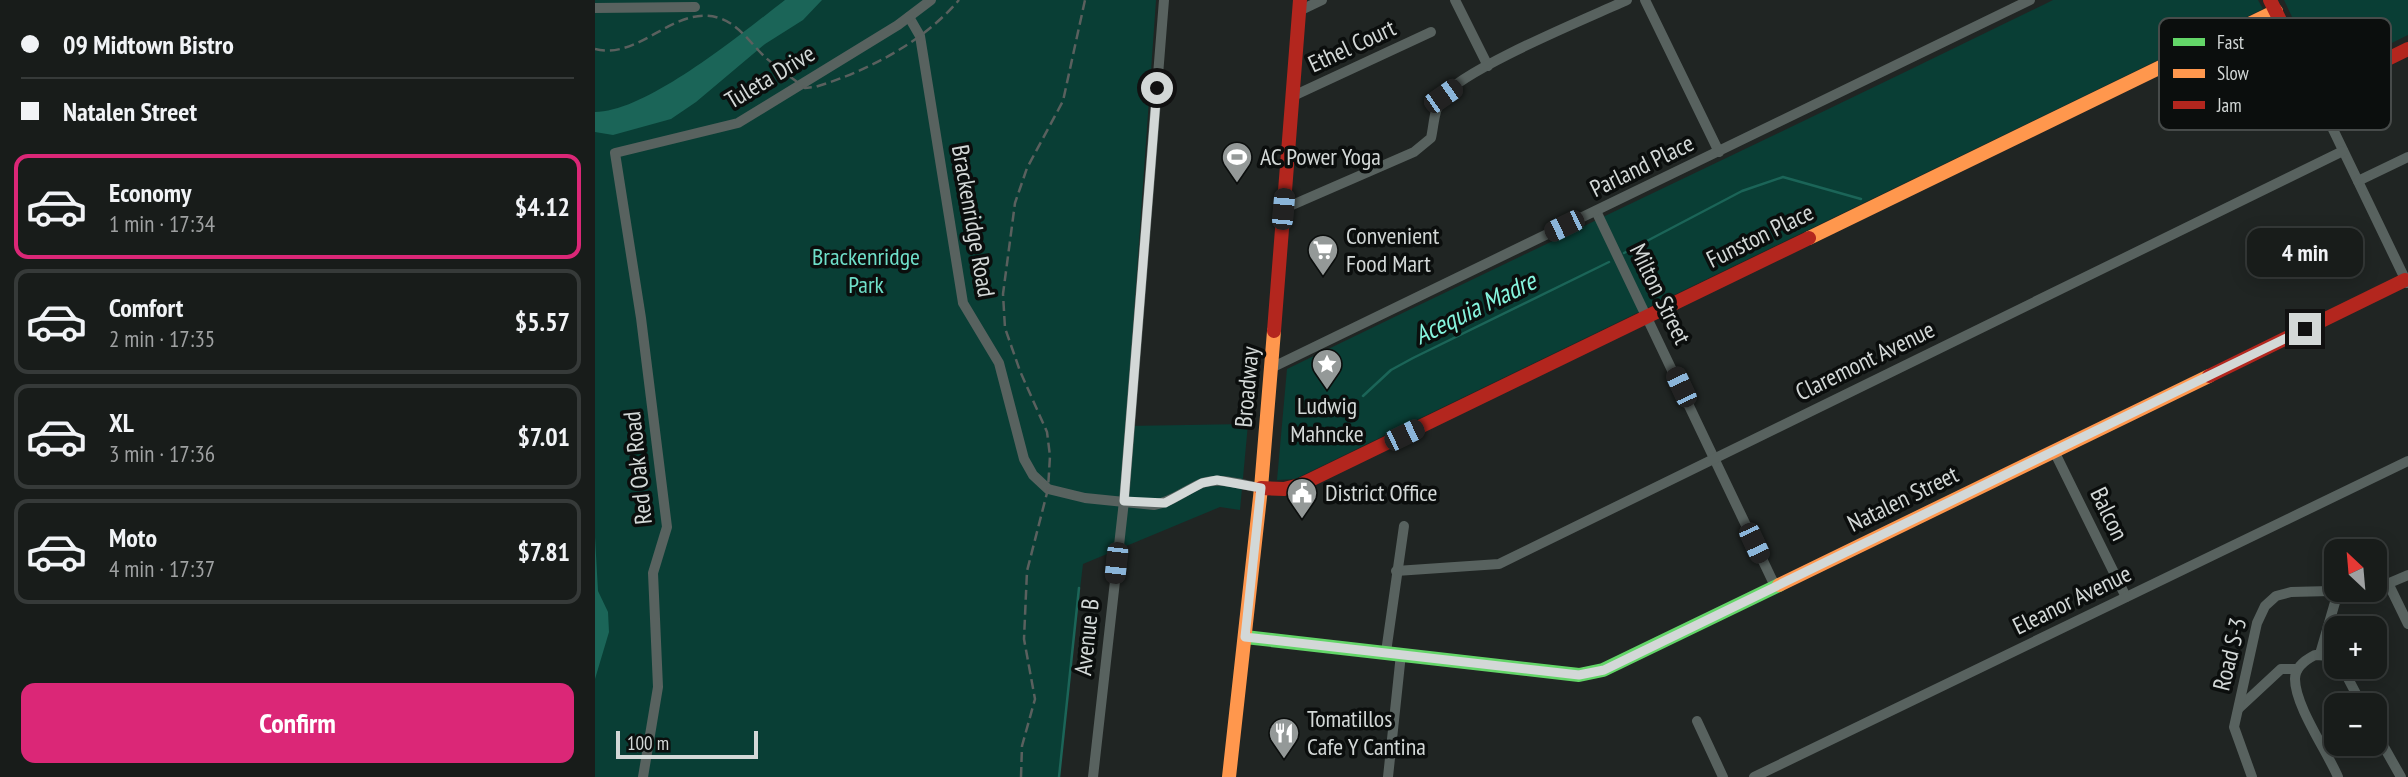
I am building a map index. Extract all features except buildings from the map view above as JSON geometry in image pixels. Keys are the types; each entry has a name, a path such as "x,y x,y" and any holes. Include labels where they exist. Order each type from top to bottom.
{"street":[{"name":"Tuleta Drive","path":"615,153 738,123 909,17 916,4 931,0"},
{"name":"Avenue B","path":"1093,777 1124,501 1164,0"},
{"path":"1300,6 1322,0"},
{"path":"1455,0 1488,66"},
{"path":"1283,209 1425,145 1431,138 1443,96 1488,66 1627,0"},
{"path":"1645,0 1719,152"},
{"name":"Parland Place","path":"1271,368 2030,0"},
{"name":"Broadway","path":"1229,777 1261,488 1300,6"},
{"name":"Funston Place","path":"2249,18 2273,6"},
{"path":"595,8 695,7"},
{"name":"Brackenridge Road","path":"909,17 920,36 963,303 999,363 1024,459 1033,475 1048,489 1085,498 1124,501 1165,503 1202,483 1217,480 1261,488"},
{"name":"Ethel Court","path":"1291,97 1431,33"},
{"path":"2391,57 2408,49"},
{"name":"Funston Place","path":"1261,488 1285,489 1300,485 2159,62"},
{"path":"2333,130 2405,274"},
{"name":"Claremont Avenue","path":"1396,572 1499,564 2343,151"},
{"name":"Red Oak Road","path":"615,153 643,334 667,527 653,573 658,687 643,777"},
{"path":"2358,181 2408,157"},
{"name":"Milton Street","path":"1596,211 1775,586"},
{"name":"Natalen Street","path":"1386,652 1579,675 1604,670 2054,451 2405,274"},
{"name":"Balcon","path":"2054,451 2126,597"},
{"name":"Eleanor Avenue","path":"1754,777 2408,461"},
{"path":"1245,637 1386,652 1404,526"},
{"name":"Road S-3","path":"2389,585 2408,575"},
{"path":"2389,585 2408,624"},
{"name":"Road S-3","path":"2252,777 2235,735 2238,708 2257,623 2265,606 2276,596 2291,592 2324,592"},
{"path":"2320,654 2335,602"},
{"path":"1388,777 1401,654"},
{"path":"2324,656 2310,657 2297,669 2295,678 2298,695 2338,777"},
{"path":"2238,708 2281,669 2297,669"},
{"path":"1697,721 1723,777"},
{"path":"2387,756 2395,777"},
{"path":"2390,762 2401,777"}],"green space":[{"name":"Brackenridge Park","path":"595,0 1156,0 1126,426 1248,424 1240,510 1220,507 1083,564 1058,777 595,777"},
{"path":"2053,0 2258,0 2263,9 2244,18 2159,18 2159,59 1295,479 1277,480 1287,369"},
{"path":"2284,0 2408,0 2408,35 2391,43 2391,18 2293,18"}],"shaded area":[{"path":"785,0 822,0 803,20 765,44 696,102 671,119 613,135 595,132 595,112 616,109 667,85 720,50"},
{"path":"595,537 598,591 608,612 609,632 595,679"}],"waterway":[{"name":"Acequia Madre","path":"1624,253 1742,191 1783,177 1861,199"},
{"name":"Acequia Madre","path":"1363,396 1391,370 1413,358 1609,262"},
{"path":"1059,777 1079,588"}],"railway":[{"path":"595,49 627,47 689,18 705,16 728,22 766,58 805,88 815,87 855,73 912,42 959,0"},
{"path":"1021,777 1022,746 1035,699 1024,639 1027,571 1048,489 1050,456 1047,432 1020,371 1005,328 1003,294 1015,203 1027,168 1063,101 1085,0"}],"traffic: fast":[{"path":"1245,637 1579,675 1603,670 1779,585"}],"traffic: slow":[{"path":"2262,18 2276,11"},
{"path":"1809,238 2159,68"},
{"path":"1229,777 1261,488 1274,331"},
{"path":"1779,585 2209,376"}],"traffic: jam":[{"path":"1274,331 1300,0"},
{"path":"2270,0 2279,18"},
{"path":"2391,57 2408,49"},
{"path":"1261,488 1284,489 1300,485 1809,238"},
{"path":"2209,376 2405,280"}],"place":[{"name":"AC Power Yoga","path":"1237,184"},
{"name":"Convenient Food Mart","path":"1323,277"},
{"name":"Ludwig Mahncke","path":"1327,391"},
{"name":"District Office","path":"1302,520"},
{"name":"Tomatillos Cafe Y Cantina","path":"1284,760"}],"route":[{"path":"1157,88 1124,501 1154,505 1165,503 1202,483 1217,480 1261,488 1245,637 1579,675 1604,670 2305,329"}]}
